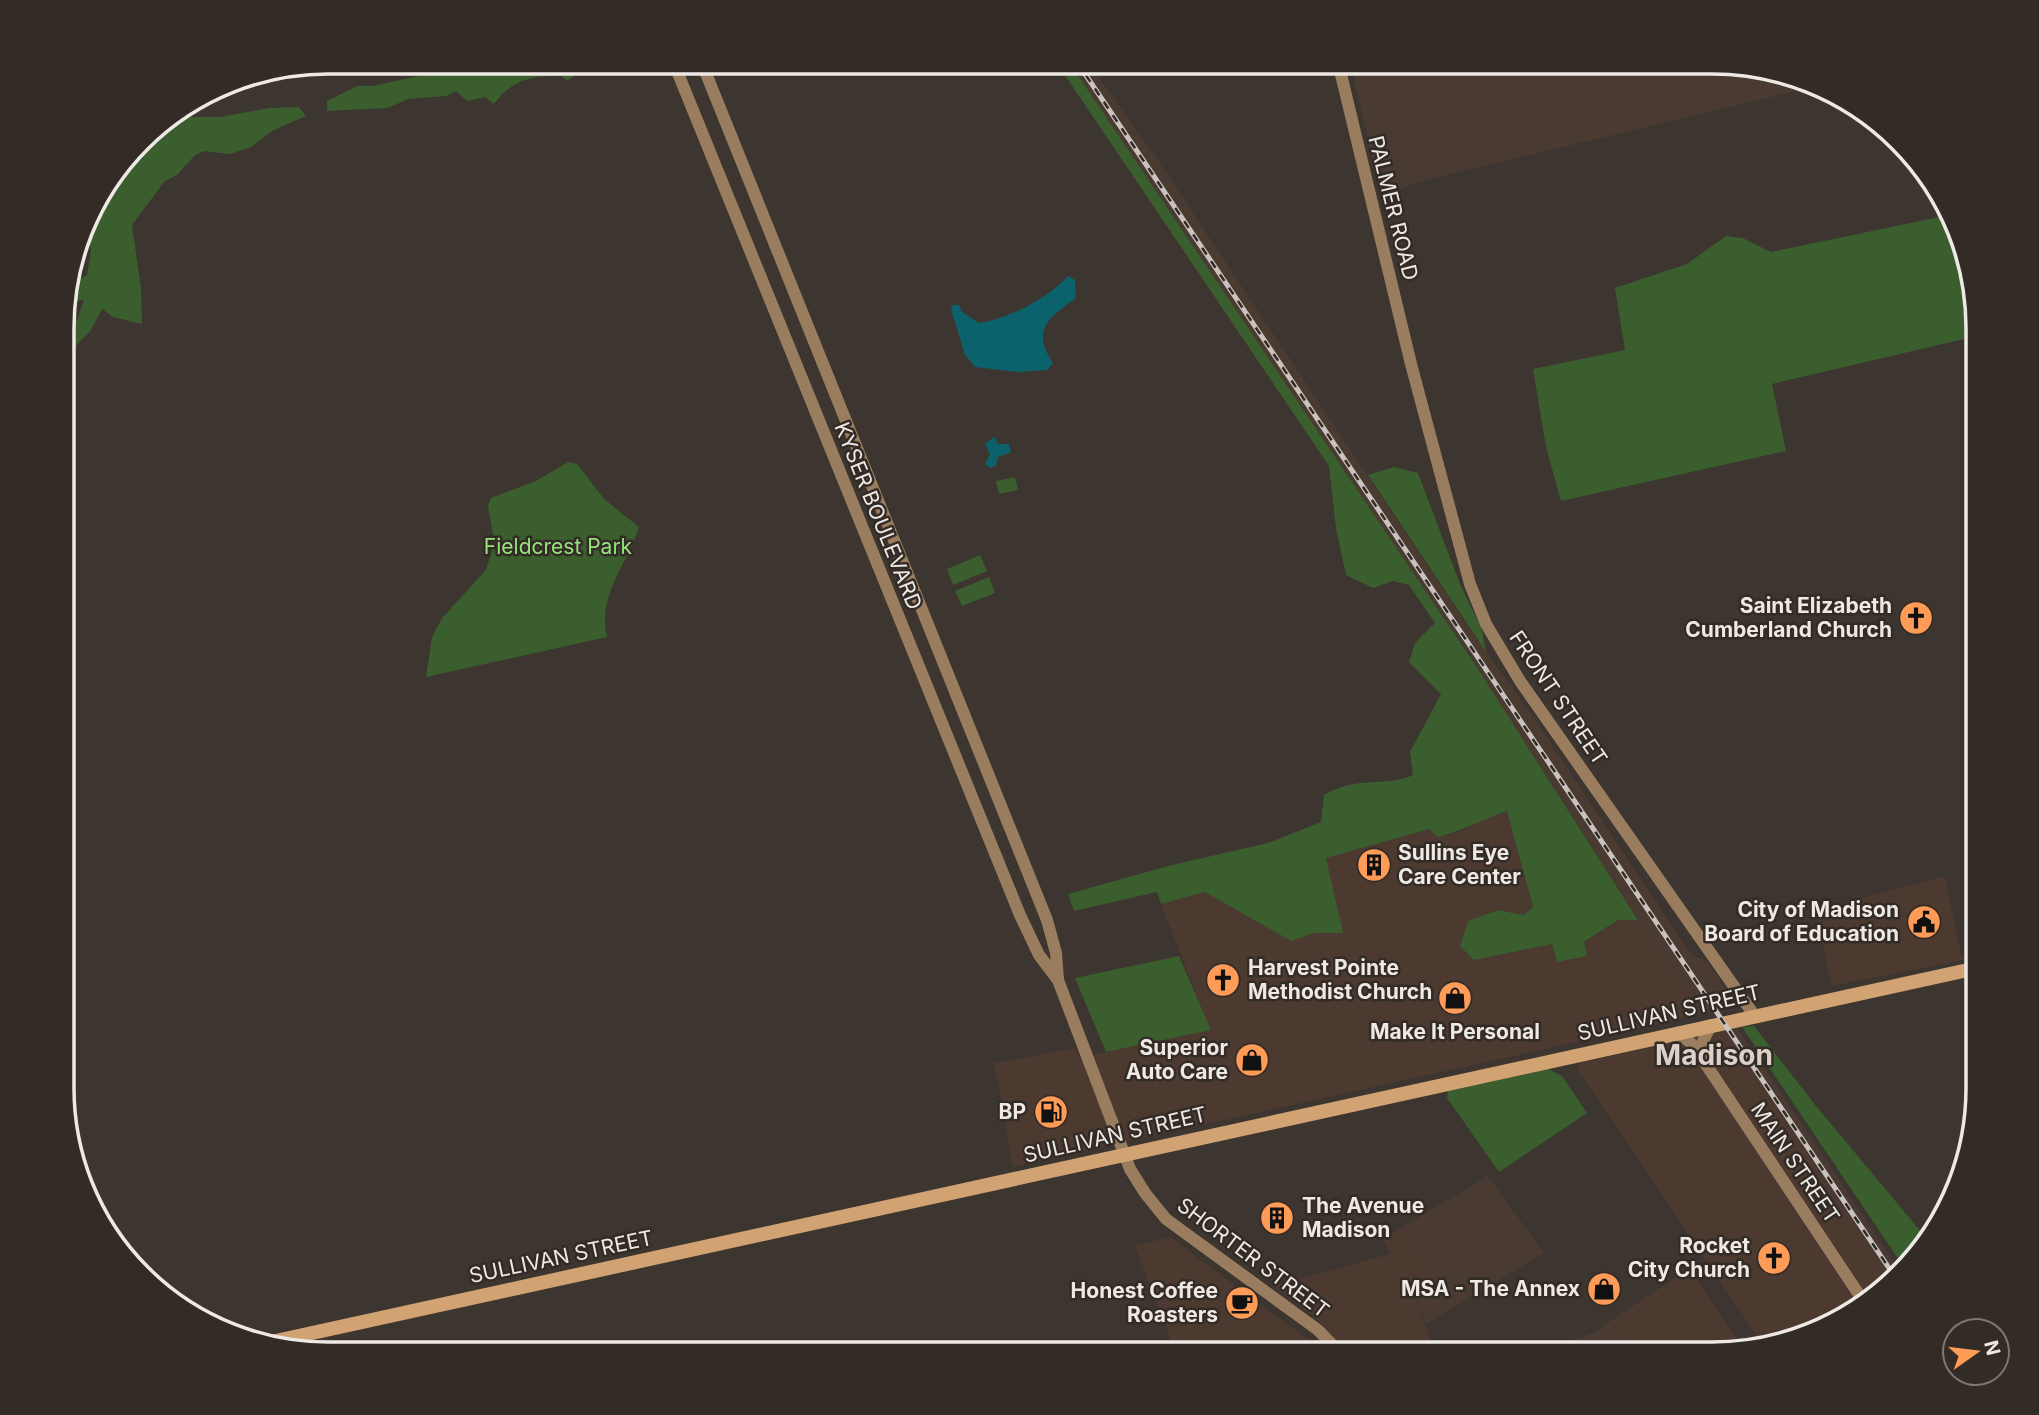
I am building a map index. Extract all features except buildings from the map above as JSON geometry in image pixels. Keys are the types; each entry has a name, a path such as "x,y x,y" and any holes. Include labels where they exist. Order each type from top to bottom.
{"main road":[{"name":"SULLIVAN STREET","path":"288,1338 1966,970"}],"street":[{"name":"KYSER BOULEVARD","path":"678,74 1020,915 1039,955 1058,980 1124,1154"},
{"name":"KYSER BOULEVARD","path":"706,74 1047,920 1056,953 1058,980"},
{"name":"PALMER ROAD","path":"1341,74 1411,364"},
{"name":"FRONT STREET","path":"1411,364 1469,584 1486,624 1520,681 1754,1015"},
{"path":"1705,1063 1702,1043 1711,1025"},
{"name":"MAIN STREET","path":"1676,1033 1690,1042 1705,1063 1860,1294"},
{"name":"SHORTER STREET","path":"1124,1154 1145,1193 1167,1219 1318,1330 1330,1342"}],"shaded area":[{"path":"1077,74 1097,74 1155,156 1467,625 1537,722 1692,956 1706,960 1728,993 1722,1009 1713,1014 1703,1014 1638,919 1478,669"},
{"path":"1353,74 1728,74 1761,78 1801,90 1422,181 1381,196"},
{"path":"1507,811 1533,907 1523,915 1498,910 1468,921 1460,946 1474,960 1552,944 1557,962 1618,920 1638,920 1703,1014 1013,1167 994,1063 1075,1048 1079,1058 1210,1030 1161,904 1205,892 1291,941 1314,933 1342,933 1325,858 1429,829 1438,837 1459,832"},
{"path":"1945,876 1961,955 1966,959 1831,986 1816,910"},
{"path":"1737,1027 1895,1263 1886,1272 1724,1031"},
{"path":"1724,1031 1886,1272 1839,1308 1793,1328 1758,1337 1577,1069 1580,1063"},
{"path":"1488,1176 1544,1253 1426,1324 1414,1295 1435,1284 1404,1226"},
{"path":"1404,1226 1436,1285 1414,1295 1432,1342 1337,1342 1318,1320 1273,1286 1390,1254 1383,1239"},
{"path":"1171,1237 1312,1342 1171,1342 1135,1246"},
{"path":"1690,1268 1737,1340 1619,1342 1612,1320"},
{"path":"1612,1320 1619,1342 1567,1342 1593,1333"}],"green space":[{"path":"427,74 576,74 567,81 561,76 523,81 508,89 494,104 485,97 467,101 456,91 446,96 408,99 388,108 327,111 327,101 357,86 373,86"},
{"path":"1064,74 1077,74 1478,669 1638,920 1618,920 1584,942 1587,956 1557,962 1552,944 1474,960 1460,946 1468,921 1498,910 1523,915 1533,907 1507,811 1438,837 1429,829 1326,858 1343,933 1314,933 1291,941 1205,892 1161,904 1157,892 1074,911 1068,894 1172,865 1268,843 1321,822 1324,795 1336,789 1359,783 1392,781 1413,775 1410,752 1441,694 1409,662 1415,643 1435,623 1409,585 1393,581 1373,588 1346,575 1336,529 1329,466"},
{"path":"299,107 306,116 272,131 251,147 230,154 204,151 195,155 177,175 164,182 132,225 141,289 142,324 113,317 102,309 91,330 74,348 74,321 77,320 84,300 75,301 78,280 87,275 91,251 89,242 107,200 136,160 160,136 185,117 220,117 269,108"},
{"path":"1940,217 1961,278 1966,339 1772,384 1786,451 1561,501 1546,447 1533,369 1625,350 1615,288 1687,264 1726,236 1743,238 1771,252"},
{"name":"Fieldcrest Park","path":"568,462 577,464 604,499 639,527 606,607 607,637 426,677 432,637 442,618 485,571 491,555 494,540 488,506 491,498 536,481"},
{"path":"1394,467 1418,473 1460,584 1482,630 1486,652 1368,475"},
{"path":"1015,477 1018,490 999,494 996,481"},
{"path":"980,555 987,571 953,585 947,569"},
{"path":"989,577 995,593 962,606 955,591"},
{"path":"1179,956 1211,1030 1106,1052 1075,978"},
{"path":"1754,1026 1816,1106 1921,1232 1899,1259 1742,1027"},
{"path":"1548,1069 1562,1076 1587,1113 1499,1172 1447,1098 1448,1091"}],"water":[{"path":"1068,276 1075,280 1076,298 1058,311 1046,325 1043,341 1053,363 1047,370 1017,372 975,367 965,355 951,309 953,305 959,305 962,312 979,323 991,321 1039,299"},
{"path":"994,437 998,444 1009,444 1011,452 998,457 996,466 990,468 985,464 990,454 985,444"}],"railway":[{"path":"1085,74 1889,1269"}],"place":[{"name":"Saint Elizabeth Cumberland Church","path":"1916,618"},
{"name":"Sullins Eye Care Center","path":"1374,865"},
{"name":"City of Madison Board of Education","path":"1924,922"},
{"name":"Harvest Pointe Methodist Church","path":"1223,980"},
{"name":"Make It Personal","path":"1455,998"},
{"name":"Superior Auto Care","path":"1252,1060"},
{"name":"BP","path":"1051,1112"},
{"name":"The Avenue Madison","path":"1277,1218"},
{"name":"Rocket City Church","path":"1774,1258"},
{"name":"MSA - The Annex","path":"1604,1289"},
{"name":"Honest Coffee Roasters","path":"1242,1303"}],"district":[{"name":"Madison","path":"1714,1055"}]}
